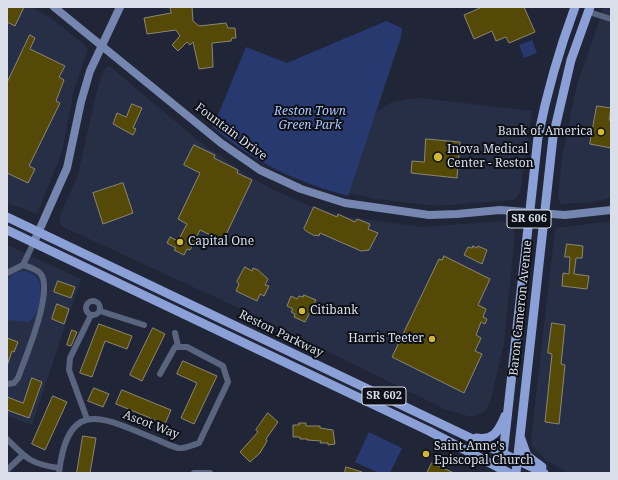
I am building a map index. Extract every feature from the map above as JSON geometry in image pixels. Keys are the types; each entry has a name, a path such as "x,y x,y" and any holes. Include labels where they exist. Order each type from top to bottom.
{"main road":[{"name":"Baron Cameron Avenue","path":"504,471 503,454 538,137 547,94 559,49 575,7"},
{"name":"Baron Cameron Avenue","path":"516,473 548,164 558,110 571,60 589,9"},
{"name":"Reston Parkway","path":"7,217 544,473"},
{"name":"Reston Parkway","path":"7,230 422,428 504,471"},
{"path":"467,437 488,439 496,434 509,406"},
{"path":"520,433 521,441 528,456 550,473"}],"street":[{"name":"Fountain Drive","path":"54,7 240,157 260,170 300,189 345,203 415,214 457,214 500,210 578,214 611,210"},
{"path":"7,273 23,265 67,168 85,87 102,45 120,7"},
{"path":"589,9 611,19"},
{"path":"7,384 14,383 18,378 43,306 45,283 40,273 23,265"},
{"path":"91,315 88,312 87,305 92,301 99,303 100,311"},
{"path":"7,439 24,455 39,465 59,471 63,449 72,430 86,419 69,370 70,358 91,315 94,315 100,311"},
{"path":"100,311 144,325"},
{"path":"160,374 175,347 178,346 175,333"},
{"name":"Ascot Way","path":"86,419 104,419 179,448 198,443 228,382 223,366 187,347 178,346"},
{"path":"7,470 24,455"},
{"path":"194,473 210,473"}],"shaded area":[{"path":"7,7 31,7 51,18 85,45 88,50 74,89 64,143 59,160 37,214 7,203"},
{"path":"604,7 611,7 611,198 592,202 561,204 558,199 562,156 577,85"},
{"path":"107,67 111,67 196,139 245,174 272,189 310,206 348,217 422,227 505,221 512,226 515,234 504,344 490,402 485,411 475,416 468,416 447,410 245,311 61,226 59,218 78,175 97,90 103,71"},
{"name":"Inova Medical Center - Reston","path":"421,98 532,111 520,192 516,199 437,206 376,199 343,192 362,134 377,112 390,103 406,99"},
{"path":"611,221 611,473 569,473 546,460 532,446 531,440 555,230 558,228"},
{"path":"7,245 81,279 32,425 7,416"}],"green space":[{"name":"Reston Town Green Park","path":"386,21 402,28 401,37 348,196 293,177 259,161 243,151 213,127 246,47 287,63"},
{"path":"532,40 537,53 524,58 519,45"},
{"path":"23,271 31,273 37,278 40,285 41,293 38,310 29,322 7,320 7,279 15,273"},
{"path":"369,432 402,448 390,473 379,473 355,462"}],"building":[{"path":"7,7 24,7 15,26 7,22"},
{"path":"170,7 192,7 193,21 199,26 226,23 228,28 235,28 236,38 232,38 231,41 212,43 213,67 199,69 193,42 190,45 187,42 178,51 172,45 180,36 176,30 147,34 144,18 171,13"},
{"path":"479,7 524,7 535,32 509,43 506,37 496,41 492,31 474,39 464,15 480,8"},
{"path":"30,35 35,38 30,49 65,66 59,77 64,80 56,101 60,103 29,166 35,169 28,183 7,173 7,83"},
{"path":"132,104 142,108 133,128 136,129 133,135 113,124 117,113 126,117"},
{"name":"Bank of America","path":"597,106 611,108 609,120 611,120 611,148 590,144"},
{"path":"426,139 460,142 457,178 411,173 412,161 424,162"},
{"path":"194,145 215,155 214,158 238,170 237,173 252,180 223,241 200,230 190,250 187,249 184,255 174,250 176,248 167,243 170,237 178,241 187,224 178,219 200,173 184,165"},
{"path":"123,183 133,213 103,224 93,193"},
{"path":"314,207 337,217 338,214 355,222 357,219 370,224 368,229 378,233 369,250 361,251 320,233 319,236 315,236 306,231 304,229"},
{"path":"567,244 583,246 582,258 576,258 574,274 589,276 587,289 562,286 563,273 569,274 570,257 565,257"},
{"path":"473,246 477,248 478,246 487,250 482,264 464,255 468,247 472,248"},
{"path":"444,256 490,279 478,305 486,309 483,317 487,319 485,324 481,322 476,335 481,338 475,351 482,354 464,393 392,357 439,259 442,260"},
{"path":"245,267 252,271 253,268 258,270 268,279 265,285 269,286 264,296 260,294 257,301 236,291 239,284 237,282"},
{"path":"58,281 75,287 71,298 54,292"},
{"name":"Citibank","path":"304,295 316,300 305,322 294,317 295,314 291,312 293,309 287,306 291,296 297,299 299,296 303,297"},
{"path":"57,304 69,309 64,324 52,319"},
{"path":"552,323 565,325 561,364 565,365 559,424 545,422 552,354 548,353"},
{"path":"99,324 132,336 127,349 105,341 92,377 80,373"},
{"path":"153,328 165,334 142,381 130,375"},
{"path":"72,330 77,332 71,346 67,345"},
{"path":"7,338 18,342 14,352 12,351 8,363"},
{"path":"183,361 217,376 194,424 181,418 197,383 177,374"},
{"path":"32,378 42,382 29,418 7,410 7,397 23,403"},
{"path":"94,388 109,394 103,407 88,401"},
{"path":"122,390 171,410 165,424 116,404"},
{"path":"53,396 67,402 45,450 32,444"},
{"path":"268,413 278,422 266,439 267,441 260,453 250,462 240,452 258,432 256,430"},
{"path":"299,423 306,423 306,426 320,426 320,428 333,430 335,444 328,445 328,443 320,443 321,441 293,437 293,425 299,425"},
{"path":"83,436 96,438 90,473 77,473"},
{"path":"432,463 454,473 427,473"},
{"path":"346,467 362,472 345,473"}],"place":[{"name":"Bank of America","path":"601,132"},
{"name":"Inova Medical Center - Reston","path":"438,157"},
{"name":"Capital One","path":"180,242"},
{"name":"Citibank","path":"302,311"},
{"name":"Harris Teeter","path":"432,339"},
{"name":"Saint Anne's Episcopal Church","path":"426,454"}]}
